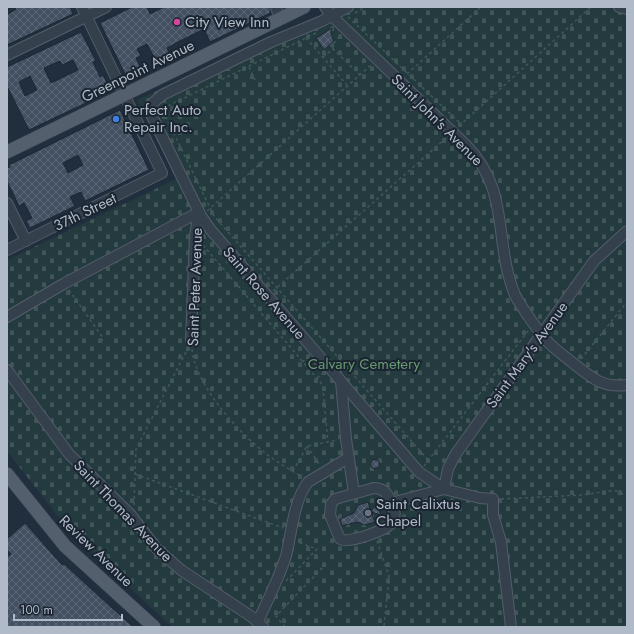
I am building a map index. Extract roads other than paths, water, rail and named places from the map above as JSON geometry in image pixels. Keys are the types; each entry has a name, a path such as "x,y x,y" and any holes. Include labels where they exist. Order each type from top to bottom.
{"main road":[{"name":"Greenpoint Avenue","path":"7,152 125,95 278,13 304,7"},
{"name":"Review Avenue","path":"7,474 65,546 154,627"}],"street":[{"path":"82,7 125,95"},
{"path":"7,55 106,7"},
{"name":"Saint John's Avenue","path":"325,7 335,19 476,155 489,176 498,203 505,258 513,288 522,308 535,323 542,335 550,344 576,365 604,384 627,386"},
{"path":"619,7 627,9"},
{"path":"335,19 351,10"},
{"name":"Saint Rose Avenue","path":"335,19 271,42 162,95 155,101 152,108 154,120 200,214 210,229 419,472 444,489"},
{"name":"37th Street","path":"7,250 162,173 125,95"},
{"path":"7,203 26,241"},
{"path":"7,317 64,283 200,214"},
{"name":"Saint Peter Avenue","path":"191,341 195,236 200,214"},
{"name":"Saint Mary's Avenue","path":"444,489 446,474 452,459 594,261 627,231"},
{"name":"Saint Thomas Avenue","path":"7,370 72,458 134,519 153,544 174,564 260,624"},
{"path":"341,381 348,458 354,493"},
{"path":"260,624 284,563 300,496 308,482 348,458"},
{"path":"374,488 381,489 387,493 394,512 393,520 389,526 347,541 340,539 336,534 330,516 330,506 335,499 354,493 374,488"},
{"path":"391,503 444,489 480,498 493,499 493,515 501,542 511,627"}],"place":[{"name":"City View Inn","path":"177,22"},
{"name":"Perfect Auto Repair Inc.","path":"116,119"},
{"name":"Saint Calixtus Chapel","path":"368,513"}],"park label":[{"name":"Calvary Cemetery","path":"364,364"}]}
